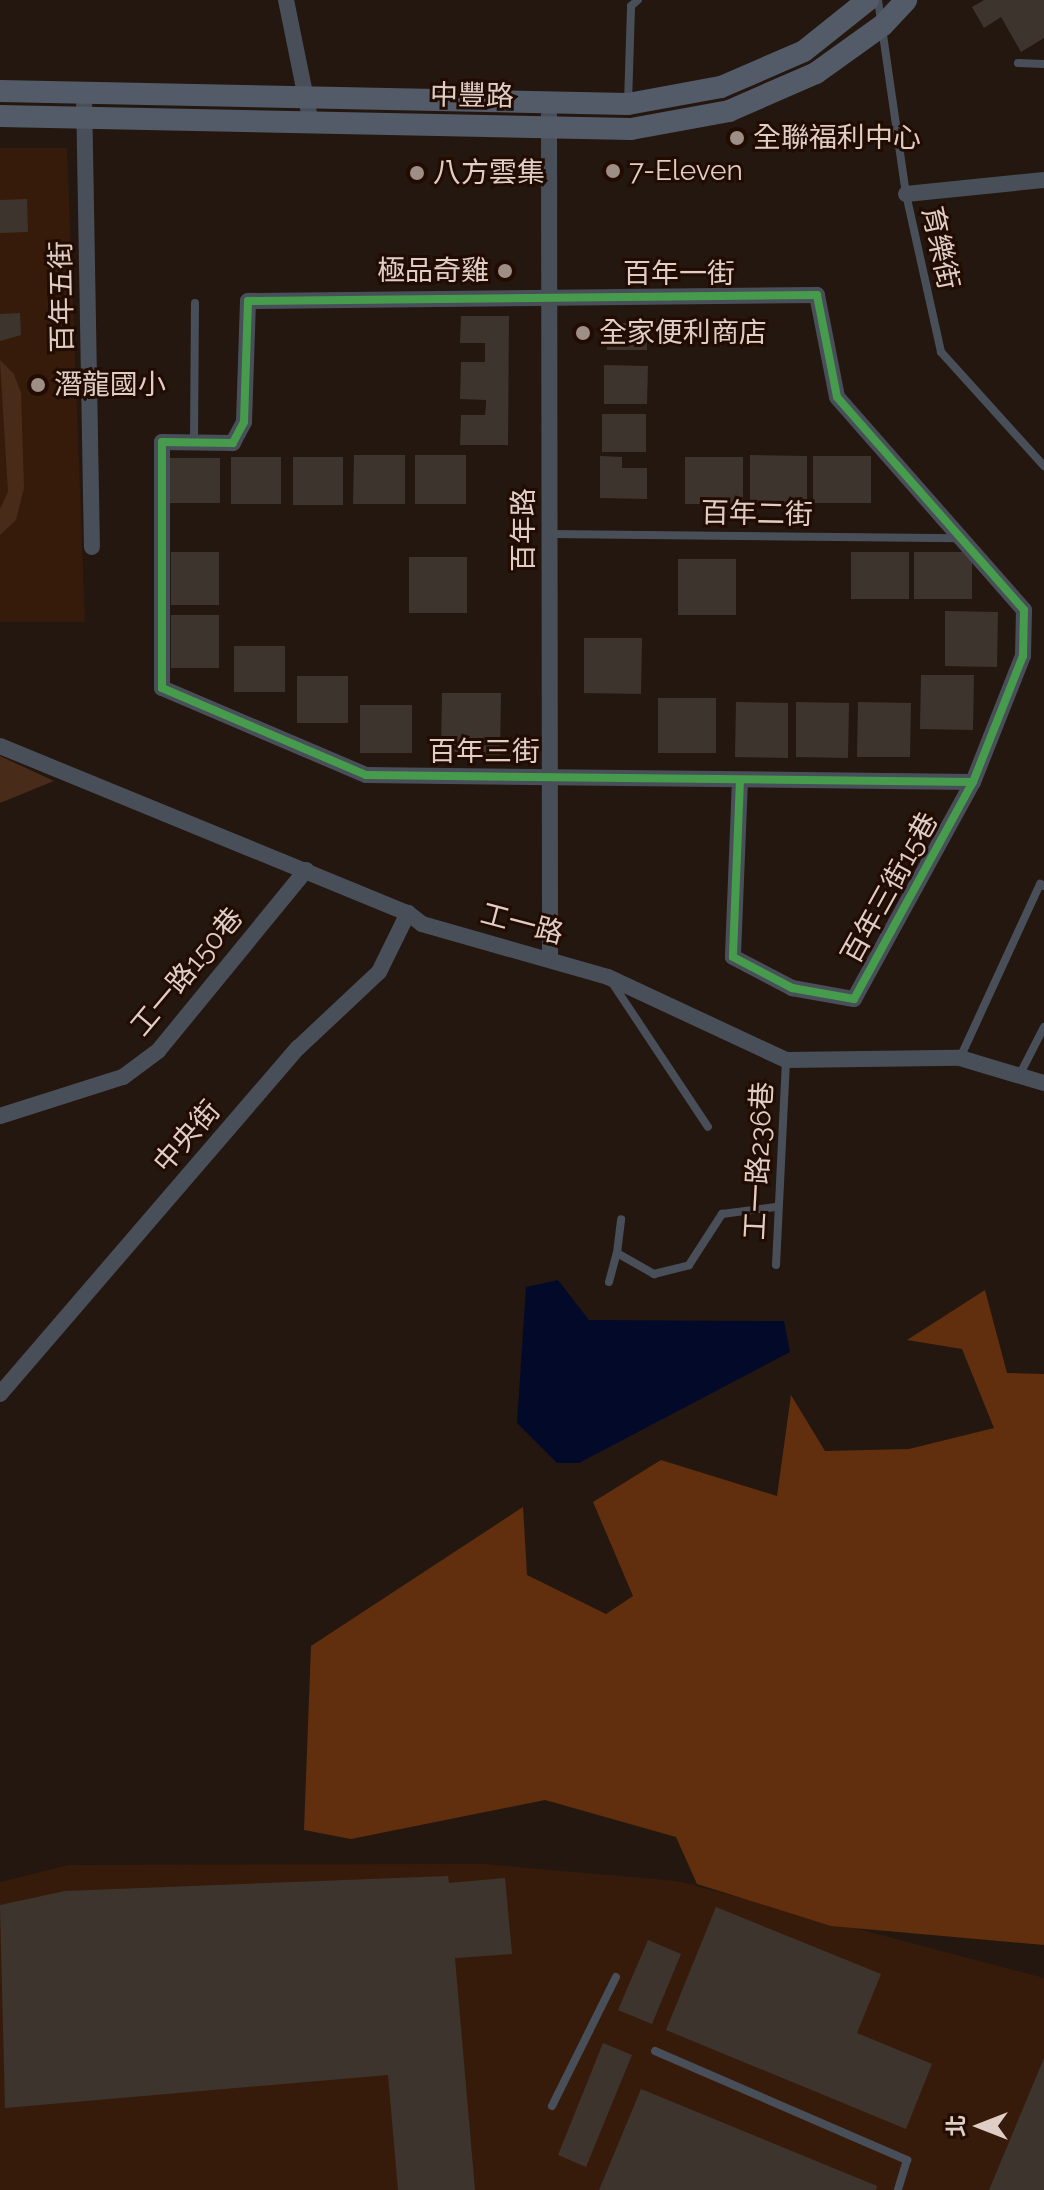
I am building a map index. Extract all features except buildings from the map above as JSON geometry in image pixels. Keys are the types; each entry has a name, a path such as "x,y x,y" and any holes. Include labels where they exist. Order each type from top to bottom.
{"main road":[{"name":"中豐路","path":"0,91 628,104 721,87 804,51 868,0"},
{"name":"中豐路","path":"0,116 631,129 729,111 816,73 883,25 906,0"}],"street":[{"path":"286,0 309,98 311,123"},
{"name":"百年五街","path":"84,93 92,547"},
{"name":"百年路","path":"549,103 550,958"},
{"path":"906,194 1044,180"},
{"name":"百年一街","path":"194,442 233,443 244,422 248,301 817,295 837,397 965,538"},
{"name":"百年三街","path":"194,442 162,442 162,688 366,775 550,774 740,780 973,782"},
{"path":"965,538 1024,610 1023,656 973,782"},
{"name":"工一路","path":"0,746 408,913 422,924 608,977 786,1060 960,1058 1044,1083"},
{"name":"百年三街15巷","path":"740,780 733,957 792,988 854,999 973,782"},
{"name":"工一路150巷","path":"0,1116 123,1077 158,1051 306,870"},
{"name":"中央街","path":"0,1394 298,1048 379,972 408,913"}],"lane":[{"path":"628,104 631,6 638,0"},
{"name":"育樂街","path":"878,0 906,194 941,352 1044,466"},
{"path":"1018,63 1044,64"},
{"path":"194,442 195,303"},
{"name":"百年二街","path":"550,534 965,538"},
{"path":"960,1058 1040,884 1044,886"},
{"path":"608,977 708,1127"},
{"path":"1019,1076 1044,1027"},
{"name":"工一路236巷","path":"776,1265 776,1207 786,1060"},
{"path":"617,1253 654,1274 689,1265 722,1214 776,1207"},
{"path":"609,1282 617,1253 621,1219"},
{"path":"552,2106 616,1977"},
{"path":"655,2051 907,2160 898,2190"}],"shaded area":[{"name":"潛龍國小","path":"0,148 67,148 85,622 0,622"},
{"path":"0,360 14,374 21,393 24,488 16,520 0,535 0,509 8,492"},
{"path":"0,756 54,781 0,803"},
{"path":"985,1290 1007,1373 1044,1374 1044,1945 831,1926 697,1884 676,1837 545,1800 351,1839 304,1830 311,1646 523,1507 527,1575 606,1614 633,1596 593,1502 661,1460 777,1496 791,1395 825,1451 909,1449 994,1428 962,1349 907,1340"},
{"path":"483,1864 677,1881 1044,1978 1044,2190 0,2190 0,1882 68,1865"}],"water":[{"path":"558,1280 589,1320 784,1321 790,1352 579,1463 557,1463 517,1423 526,1287"}],"cycle path":[{"path":"740,780 733,957 792,988 854,999 973,782 1023,656 1024,610 837,397 817,295 248,301 244,422 233,443 162,442 162,688 366,775 973,782"}],"place":[{"name":"全聯福利中心","path":"737,138"},
{"name":"7-Eleven","path":"613,171"},
{"name":"八方雲集","path":"417,173"},
{"name":"極品奇雞","path":"505,271"},
{"name":"全家便利商店","path":"583,333"},
{"name":"潛龍國小","path":"38,385"}]}
